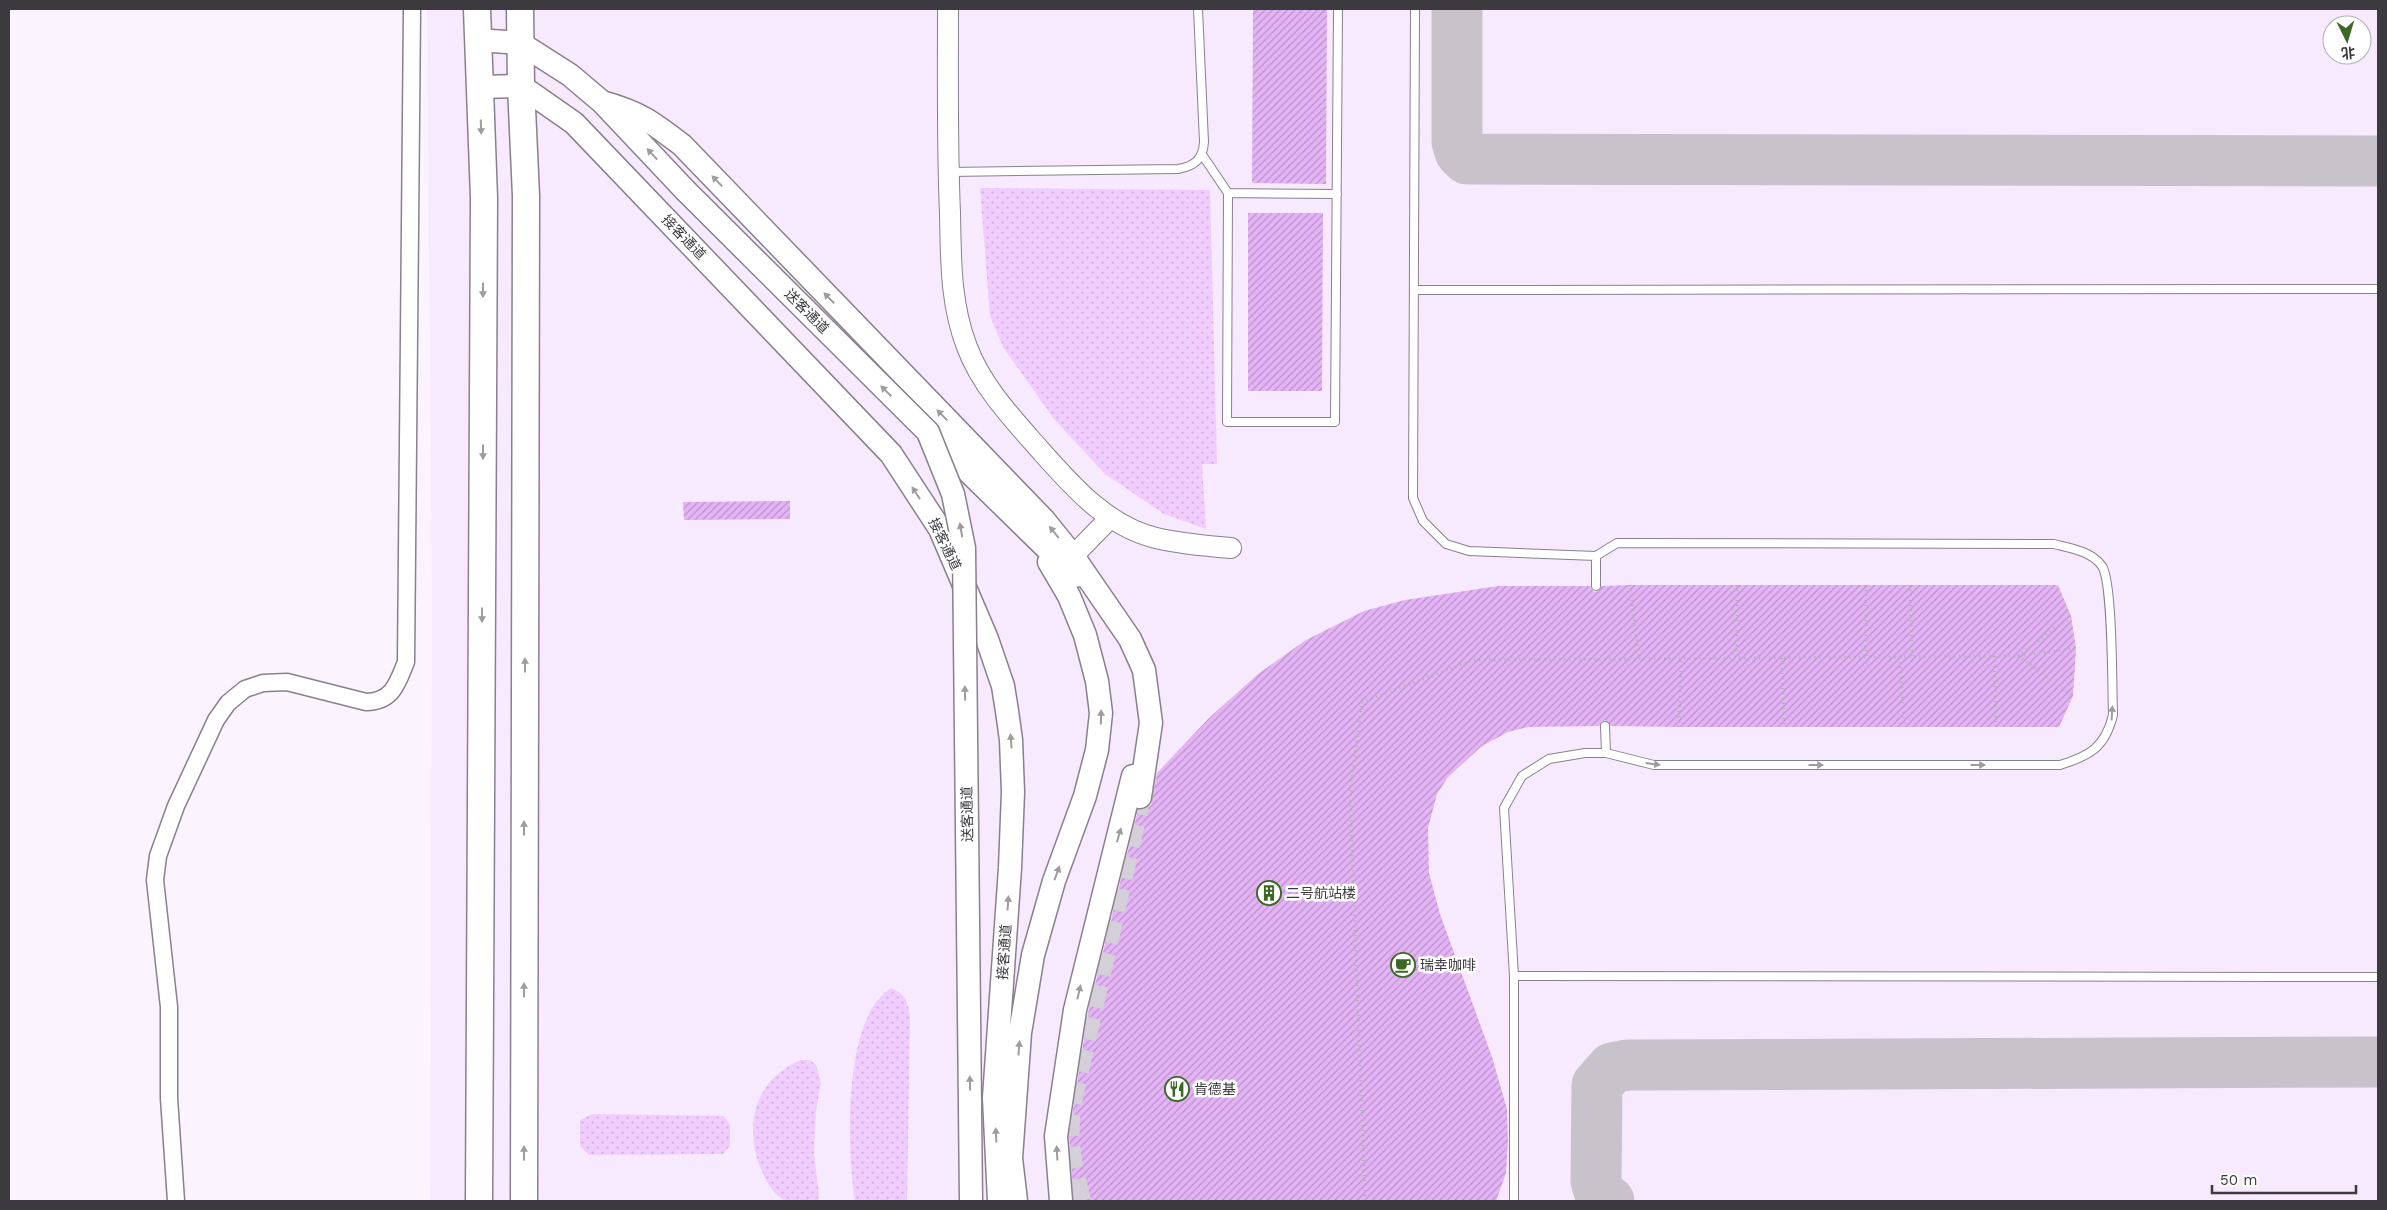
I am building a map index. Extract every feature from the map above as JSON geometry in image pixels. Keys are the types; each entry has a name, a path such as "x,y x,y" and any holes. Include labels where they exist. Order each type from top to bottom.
{"highway":[{"path":"477,9 484,198 479,1201"},
{"path":"520,9 526,196 524,1201"}],"main road":[{"path":"477,40 520,42"},
{"name":"送客通道","path":"520,42 570,75 602,102 686,190 1033,537 1079,580 1107,617 1136,675 1142,704 1139,749 1128,801 1106,881 1075,1010 1056,1136 1061,1201"},
{"path":"479,87 521,86"},
{"name":"接客通道","path":"521,86 574,123 891,454 940,529 987,639 1005,694 1011,740 1013,792 1010,868 994,1098 999,1201"},
{"path":"602,102 630,109 647,118 682,145 1044,520 1073,556 1130,639 1144,670 1151,723 1140,797"},
{"name":"送客通道","path":"928,432 953,494 964,548 971,1201"},
{"name":"送客通道","path":"1016,1201 1011,1158 1020,1034 1033,955 1054,881 1085,796 1097,750 1101,713 1091,655 1078,614 1033,537"}],"street":[{"path":"176,1201 169,1098 169,1007 155,880 158,856 176,806 216,720 228,703 245,689 263,683 287,682 366,702 378,701 392,692 406,662 412,9"},
{"path":"948,9 948,172 952,292 967,348 987,385 1013,419 1069,483 1110,518 1133,530 1156,538 1231,548"},
{"path":"1073,556 1110,518"}],"lane":[{"path":"1198,9 1203,156 1228,193 1227,422 1335,422 1338,9"},
{"path":"1415,9 1413,498 1422,521 1446,544 1469,551 1596,556 1617,543 2054,544 2082,551 2102,566 2108,591 2113,715 2110,728 2098,746 2083,758 2060,765 1654,765 1606,754 1585,753 1549,759 1522,776 1504,808 1514,976 1514,1201"},
{"path":"948,172 1178,169 1192,165 1203,156"},
{"path":"1228,193 1336,194"},
{"path":"1414,290 2378,289"},
{"path":"1596,556 1596,586"},
{"path":"1605,726 1606,754"},
{"path":"1514,976 2378,977"}],"path":[{"path":"1630,585 1639,659"},
{"path":"1737,585 1737,658"},
{"path":"1866,585 1866,657"},
{"path":"1910,585 1912,656"},
{"path":"2018,656 2071,616"},
{"path":"1365,1201 1350,793 1362,702 1473,660 2018,656 2076,648"},
{"path":"1994,656 1996,726"},
{"path":"2018,656 2073,696"},
{"path":"1900,657 1904,726"},
{"path":"1679,728 1681,658"},
{"path":"1782,658 1784,727"}],"shaded area":[{"path":"427,9 2378,9 2378,1201 430,1201 432,605"},
{"path":"980,188 1210,190 1217,464 1202,464 1206,529 1164,514 1105,474 1054,419 1003,347 990,316"},
{"path":"891,988 903,995 910,1016 907,1201 855,1201 850,1151 850,1120 856,1055 864,1027 875,1004"},
{"path":"801,1060 810,1060 816,1065 821,1082 816,1111 814,1154 819,1195 818,1201 794,1202 780,1198 766,1180 757,1159 753,1125 756,1109 762,1094 771,1080 784,1069"},
{"path":"592,1114 724,1116 730,1125 730,1146 723,1154 589,1155 580,1146 580,1120"}],"building":[{"path":"1253,9 1327,9 1326,184 1252,183"},
{"path":"1248,213 1323,213 1322,391 1248,391"},
{"path":"790,501 790,519 684,520 683,502"},
{"name":"二号航站楼","path":"2058,585 2071,616 2076,648 2073,696 2059,727 1611,726 1605,720 1599,726 1528,727 1508,732 1482,746 1448,777 1437,794 1428,828 1429,873 1440,914 1492,1057 1507,1109 1506,1173 1496,1201 1074,1201 1069,1136 1088,1013 1138,810 1145,809 1151,805 1157,773 1209,718 1258,674 1306,640 1364,611 1405,600 1498,586 1590,586 1596,592 1602,586"}],"taxiway":[{"path":"1457,9 1457,142 1460,152 1467,159 2378,161"},
{"path":"1609,1201 1600,1193 1596,1180 1597,1085 1612,1068 1627,1065 2378,1062"}],"tunnel":[{"path":"1080,1201 1070,1152 1069,1115 1071,1101 1140,797"}],"place":[{"name":"二号航站楼","path":"1269,893"},
{"name":"瑞幸咖啡","path":"1403,965"},
{"name":"肯德基","path":"1177,1089"}]}
